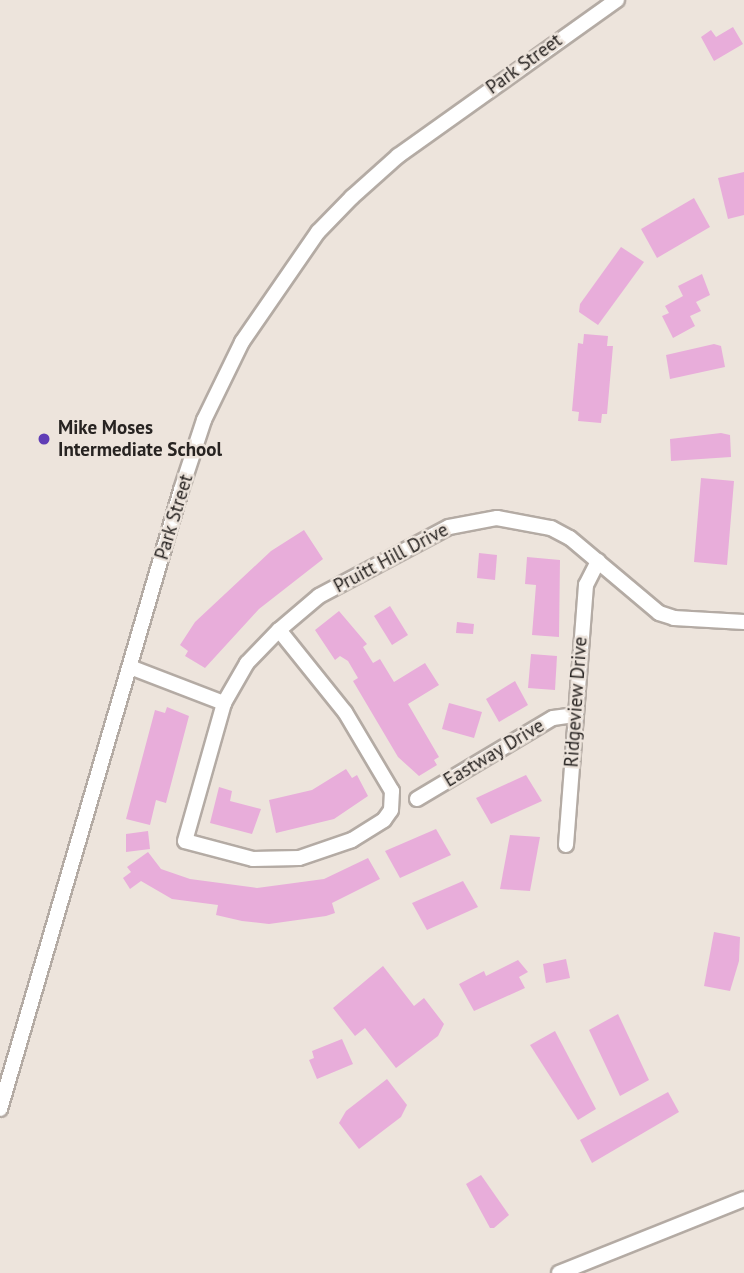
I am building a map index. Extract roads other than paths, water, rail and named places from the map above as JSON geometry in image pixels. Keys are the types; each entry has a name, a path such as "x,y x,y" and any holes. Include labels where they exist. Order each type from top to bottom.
{"street":[{"name":"Park Street","path":"0,1109 204,420 242,342 278,285 318,232 398,156 617,0"},
{"name":"Pruitt Hill Drive","path":"279,630 345,712 392,791 391,810 384,820 352,840 299,858 253,859 185,841 224,703 242,670 279,630 335,586 465,522 497,518 551,528 598,561 659,613 674,618 744,622"},
{"name":"Ridgeview Drive","path":"566,845 586,585 598,561"},
{"path":"130,667 224,703"},
{"name":"Eastway Drive","path":"417,799 553,718 574,715"},
{"path":"559,1273 744,1199"}],"place":[{"name":"Mike Moses Intermediate School","path":"44,439"}]}
